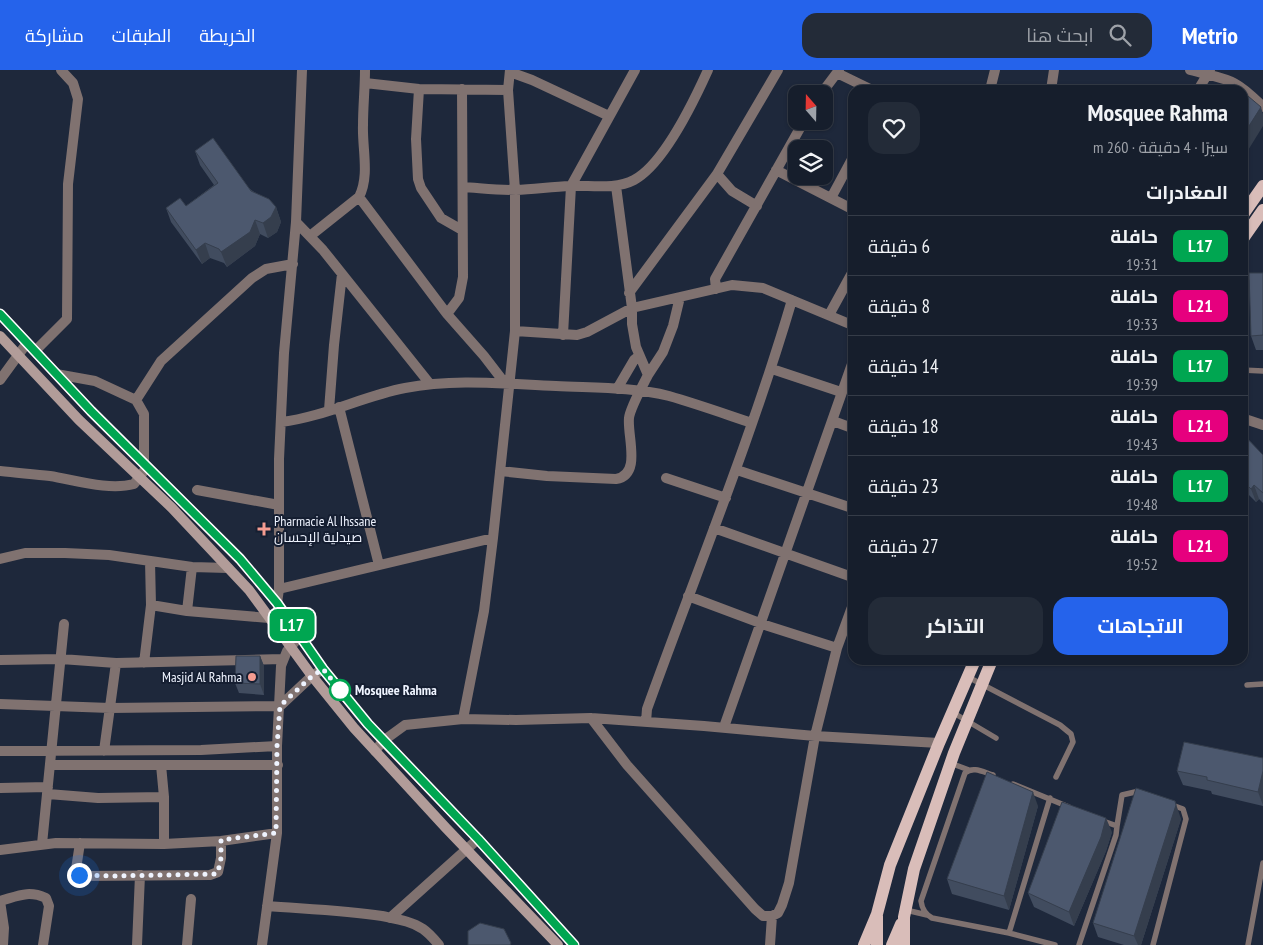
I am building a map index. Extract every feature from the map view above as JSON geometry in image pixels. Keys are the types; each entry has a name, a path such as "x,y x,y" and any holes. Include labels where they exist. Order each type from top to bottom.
{"main road":[{"path":"1248,207 1263,186"},
{"path":"1248,231 1263,210"},
{"path":"0,314 56,374 240,559 277,603 323,669 383,741 478,839 574,945"},
{"path":"0,336 85,427 189,525 250,590 312,676 375,752 555,944"},
{"path":"864,945 877,914 890,865 973,665"},
{"path":"904,945 905,913 914,869 966,720 990,665"},
{"path":"892,945 905,913"},
{"path":"877,914 877,945"}],"street":[{"path":"35,351 67,319 68,184 78,99 73,83 60,70"},
{"path":"277,603 284,353 296,222 302,70"},
{"path":"310,236 359,198 364,180 365,70"},
{"path":"563,335 571,186 635,70"},
{"path":"463,187 515,190 571,186 616,186 636,180 647,171 660,154 689,110 708,70"},
{"path":"630,293 717,174 778,70"},
{"path":"991,85 995,70"},
{"path":"1052,85 1054,70"},
{"path":"1190,70 1209,72 1240,85"},
{"path":"463,719 484,611 500,471 506,383 515,331 515,190 508,90 510,71 609,116"},
{"path":"829,85 838,72 863,85"},
{"path":"1201,85 1209,72"},
{"path":"366,84 419,89 508,90"},
{"path":"419,89 416,139 418,180 442,218 462,230"},
{"path":"447,314 459,298 463,277 462,89"},
{"path":"1248,92 1263,107"},
{"path":"716,289 715,279 799,130"},
{"path":"831,198 848,166"},
{"path":"776,170 848,207"},
{"path":"717,174 732,191 757,206"},
{"path":"616,186 632,308 632,324 639,356 648,375"},
{"path":"359,198 447,314 506,383"},
{"path":"296,222 342,274 430,384"},
{"path":"136,400 161,361 252,278 266,270 293,264"},
{"path":"329,410 342,274"},
{"path":"828,315 848,280"},
{"path":"515,331 577,335 587,332 632,308 732,285 763,288 848,323"},
{"path":"500,471 592,479 616,479 625,476 631,464 629,416 648,375 663,352 673,326 680,297"},
{"path":"646,722 647,709 737,470 772,369 792,300"},
{"path":"0,380 27,343"},
{"path":"617,389 634,360 639,356"},
{"path":"772,369 841,392"},
{"path":"0,471 119,486 134,484 146,465 144,414 136,400 101,383 56,374"},
{"path":"724,728 808,493 848,374"},
{"path":"281,422 302,419 376,395 430,384 506,383 640,391 669,396 752,423"},
{"path":"340,407 380,565"},
{"path":"1248,420 1263,425"},
{"path":"833,421 848,427"},
{"path":"737,470 848,507"},
{"path":"666,478 726,498"},
{"path":"197,490 279,505"},
{"path":"714,528 848,576"},
{"path":"278,589 493,538"},
{"path":"0,560 25,553 65,552 109,555 192,567 228,568"},
{"path":"144,663 151,605 150,561"},
{"path":"187,612 192,567"},
{"path":"688,596 760,623 836,648"},
{"path":"151,605 187,612 269,618"},
{"path":"591,718 627,765 736,890 763,916 776,915 781,909 789,883 815,736 836,648 848,617"},
{"path":"42,844 64,624"},
{"path":"262,945 276,833 277,746 282,660 290,646 300,636"},
{"path":"0,660 61,659 144,663 282,660"},
{"path":"104,751 116,663"},
{"path":"0,704 110,708 280,706 312,676 323,669"},
{"path":"375,752 383,741 396,730 406,725 463,719 591,718 815,736 939,743"},
{"path":"0,751 201,750 277,746"},
{"path":"50,765 278,765"},
{"path":"161,766 164,797 164,844"},
{"path":"0,788 48,790 98,798 164,797"},
{"path":"0,850 42,844 80,842 164,844 221,840 276,833"},
{"path":"390,918 478,839"},
{"path":"80,842 76,870 79,875 215,874 220,868 221,840"},
{"path":"137,945 140,875"},
{"path":"3,945 4,928 0,901 21,894 33,893 46,898 49,906 42,945"},
{"path":"187,945 190,899"},
{"path":"267,906 354,911 390,918 412,923 423,929 439,945"},
{"path":"770,945 772,916"},
{"path":"555,944 566,936"}],"lane":[{"path":"1248,277 1263,277"},
{"path":"1248,370 1263,371"},
{"path":"968,677 1060,725 1071,734 1073,742 1056,777"},
{"path":"1247,685 1263,684"},
{"path":"952,712 996,738"},
{"path":"950,763 1000,778"},
{"path":"969,770 962,779 921,900 923,910 932,918 1009,933 1055,945"},
{"path":"1008,782 1075,810"},
{"path":"1079,945 1116,835 1122,795 1135,792 1147,796"},
{"path":"1009,933 1050,798"},
{"path":"1153,945 1186,819 1183,809 1165,803"},
{"path":"1092,817 1117,826"},
{"path":"1248,945 1263,863"},
{"path":"905,913 927,915"}],"building":[{"path":"1248,96 1261,107 1248,128"},
{"path":"213,138 251,191 269,199 276,207 271,217 263,223 255,220 250,232 221,252 219,249 205,243 196,250 166,208 180,198 186,206 218,183 195,151"},
{"path":"1249,273 1263,273 1263,335 1251,336"},
{"path":"1248,439 1263,455 1263,493 1254,485 1251,489 1248,486"},
{"path":"236,656 260,656 260,684 235,683"},
{"path":"1184,742 1263,758 1263,771 1258,792 1207,780 1207,777 1177,771"},
{"path":"987,772 1033,792 1004,896 947,879"},
{"path":"1136,788 1175,801 1176,805 1134,936 1093,923"},
{"path":"1062,802 1106,818 1101,837 1069,912 1028,893"},
{"path":"480,923 504,929 511,943 510,945 468,945 468,931"}],"bus line":[{"name":"L17","path":"0,314 91,411 240,559 277,603 323,669 368,724 535,900 574,945"}],"place":[{"name":"Pharmacie Al Ihssane صيدلية الإحسان","path":"264,529"},
{"name":"Masjid Al Rahma","path":"252,677"},
{"name":"Mosquee Rahma","path":"340,690"}],"route":[{"path":"79,875 215,874 220,868 221,840 276,833 277,746 280,706 312,676 323,669 342,692 340,690"}]}
